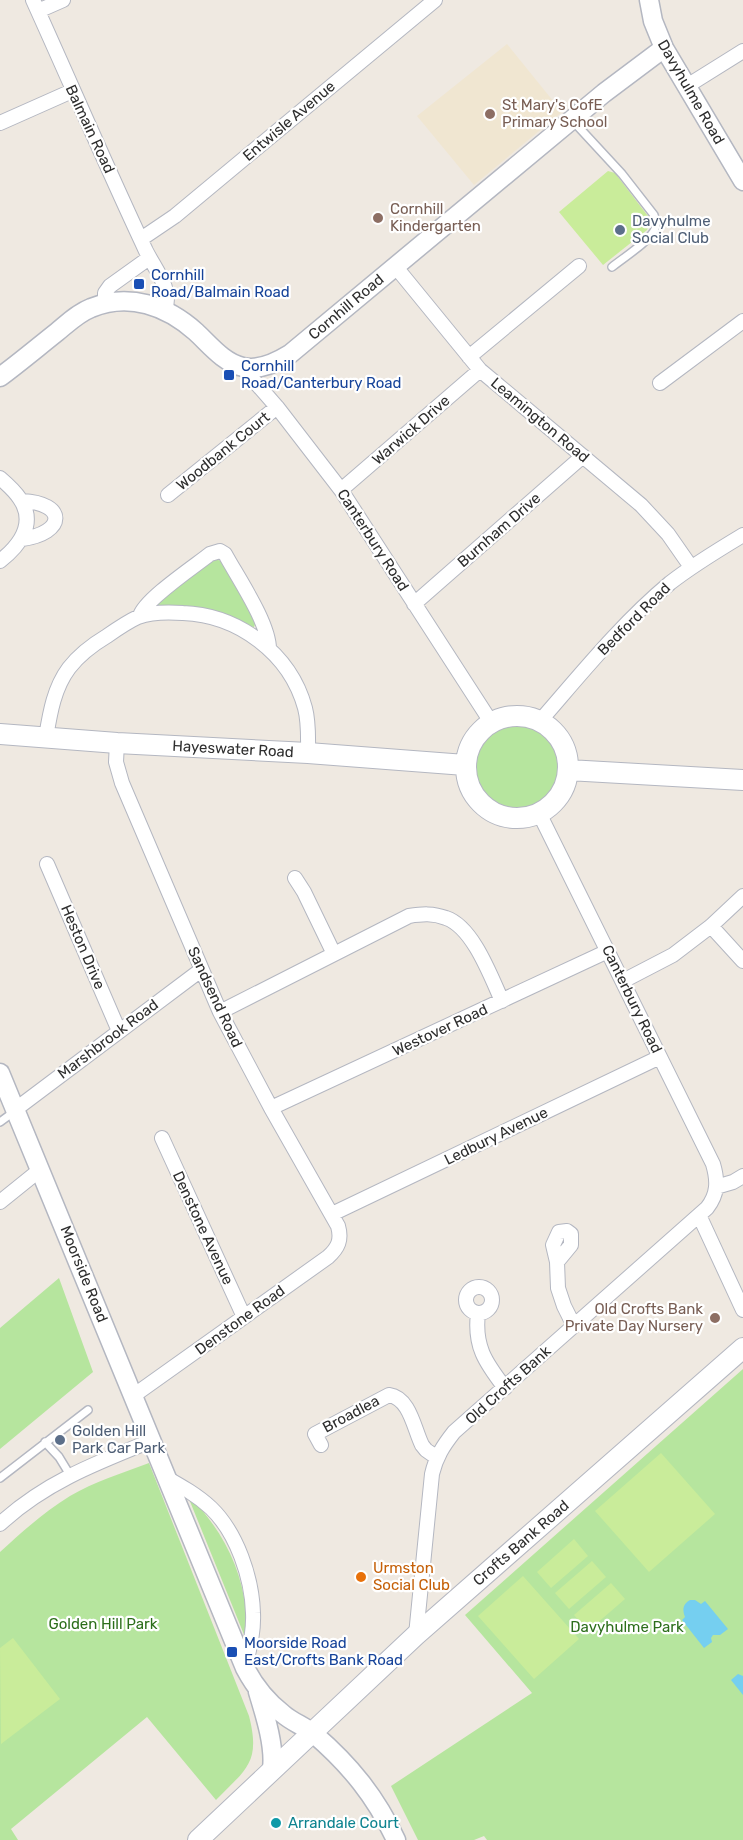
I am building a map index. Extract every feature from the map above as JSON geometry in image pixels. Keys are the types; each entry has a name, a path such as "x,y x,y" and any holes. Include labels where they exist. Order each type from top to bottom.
{"main road":[{"path":"507,716 524,716 540,721 559,737 565,748 568,770 566,782 552,804 539,813 523,818 508,818 482,805 473,793 467,779 465,765 468,750 477,734 491,722 507,716"},
{"name":"Hayeswater Road","path":"0,734 465,765"},
{"path":"568,770 743,780"},
{"name":"Crofts Bank Road","path":"198,1840 416,1635 743,1348"}],"street":[{"path":"36,6 63,0"},
{"name":"Entwisle Avenue","path":"143,238 175,216 435,0"},
{"name":"Davyhulme Road","path":"649,0 653,21 664,48 743,181"},
{"name":"Balmain Road","path":"36,6 72,91 143,238 149,258 168,293 165,309"},
{"name":"Cornhill Road","path":"242,367 255,368 268,365 290,354 572,119 626,75 664,48"},
{"path":"687,86 743,51"},
{"path":"0,123 72,91"},
{"path":"105,304 105,293 110,286 149,258"},
{"name":"Leamington Road","path":"396,266 480,370 655,519 691,567"},
{"path":"469,357 579,266"},
{"path":"0,377 76,316 105,304 126,302 165,309 180,319 218,353 242,367"},
{"path":"660,383 743,321"},
{"name":"Canterbury Road","path":"242,367 277,407 341,490 491,722"},
{"name":"Warwick Drive","path":"341,490 480,370"},
{"name":"Woodbank Court","path":"168,495 277,407"},
{"name":"Burnham Drive","path":"414,604 583,456"},
{"path":"0,478 22,501 26,518 22,539 14,550 0,561"},
{"path":"22,501 42,503 50,507 55,520 53,527 46,533 22,539"},
{"name":"Bedford Road","path":"540,721 630,620 691,567 743,535"},
{"path":"140,616 152,600 210,554 220,551 225,554 261,621 269,640 269,649"},
{"path":"46,737 56,693 69,668 94,644 140,616 172,612 196,613 216,617 249,632 269,649 286,669 304,706 309,732 308,753"},
{"name":"Sandsend Road","path":"117,743 116,762 122,783 201,970 220,1012 271,1107 332,1214 338,1226 340,1239"},
{"name":"Canterbury Road","path":"539,813 713,1164 716,1187"},
{"name":"Heston Drive","path":"46,864 119,1031"},
{"path":"295,878 334,954"},
{"path":"623,981 673,955 711,926 743,896"},
{"path":"220,1012 409,916 429,914 448,918 464,930 475,945 502,1001"},
{"path":"711,926 743,961"},
{"name":"Westover Road","path":"271,1107 608,951"},
{"name":"Marshbrook Road","path":"16,1110 201,970"},
{"name":"Ledbury Avenue","path":"332,1214 660,1057"},
{"name":"Moorside Road","path":"0,1073 244,1668 258,1692 269,1734 272,1769"},
{"name":"Denstone Avenue","path":"162,1138 244,1317"},
{"path":"0,1202 41,1169"},
{"path":"716,1187 743,1176"},
{"name":"Old Crofts Bank","path":"416,1635 432,1474 436,1457 454,1432 699,1215 712,1201 716,1187"},
{"path":"699,1215 743,1310"},
{"name":"Denstone Road","path":"133,1396 328,1257 339,1245 340,1239"},
{"path":"557,1262 558,1288 574,1326"},
{"path":"478,1313 478,1342 483,1357 505,1388"},
{"name":"Broadlea","path":"321,1445 315,1434 389,1395 396,1396 402,1402 422,1445 436,1457"},
{"path":"0,1524 34,1496 70,1474 151,1441"},
{"path":"165,1477 212,1509 223,1523 242,1558 248,1577 253,1614 252,1633 244,1668"},
{"name":"Moorside Road","path":"258,1692 283,1715 311,1732 340,1758 369,1791 396,1840"}],"lane":[{"path":"572,119 622,174 657,221 650,235 612,267"},
{"path":"0,1122 16,1110"},
{"path":"0,1478 88,1410"},
{"path":"45,1442 70,1474"}],"shaded area":[{"name":"St Mary's CofE Primary School","path":"507,44 562,112 474,185 417,116"}],"green space":[{"path":"608,171 615,173 651,220 647,230 603,265 559,212"},
{"path":"214,559 224,563 256,622 254,627 204,608 157,607 157,602"},
{"path":"509,724 525,724 548,736 557,750 560,767 557,784 548,798 525,810 509,810 493,803 481,791 474,775 474,759 481,743 493,731"},
{"path":"59,1278 93,1372 0,1449 0,1328"},
{"name":"Davyhulme Park","path":"743,1369 743,1840 487,1840 484,1836 474,1840 418,1840 391,1786 532,1693 465,1615"},
{"path":"661,1453 715,1514 649,1572 595,1511"},
{"name":"Golden Hill Park","path":"149,1463 249,1716 252,1755 243,1772 216,1800 147,1717 11,1829 18,1840 0,1840 0,1552 42,1515 70,1496 98,1482"},
{"path":"191,1498 220,1535 240,1578 246,1610 245,1637 189,1499"},
{"path":"574,1539 588,1556 551,1588 537,1572"},
{"path":"592,1561 606,1577 569,1609 555,1593"},
{"path":"523,1576 579,1639 534,1679 478,1616"},
{"path":"611,1583 625,1599 588,1631 574,1615"},
{"path":"13,1638 60,1699 1,1744 0,1648"}],"water":[{"path":"690,1600 701,1604 705,1601 728,1629 720,1635 713,1635 712,1642 704,1648 682,1620 685,1617 684,1607"},
{"path":"738,1674 743,1676 743,1695 731,1680"}],"place":[{"name":"St Mary's CofE Primary School","path":"490,114"},
{"name":"Cornhill Kindergarten","path":"378,218"},
{"name":"Davyhulme Social Club","path":"620,230"},
{"name":"Cornhill Road/Balmain Road","path":"139,284"},
{"name":"Cornhill Road/Canterbury Road","path":"229,375"},
{"name":"Old Crofts Bank Private Day Nursery","path":"715,1318"},
{"name":"Golden Hill Park Car Park","path":"60,1440"},
{"name":"Urmston Social Club","path":"361,1577"},
{"name":"Moorside Road East/Crofts Bank Road","path":"232,1652"},
{"name":"Arrandale Court","path":"276,1823"}]}
